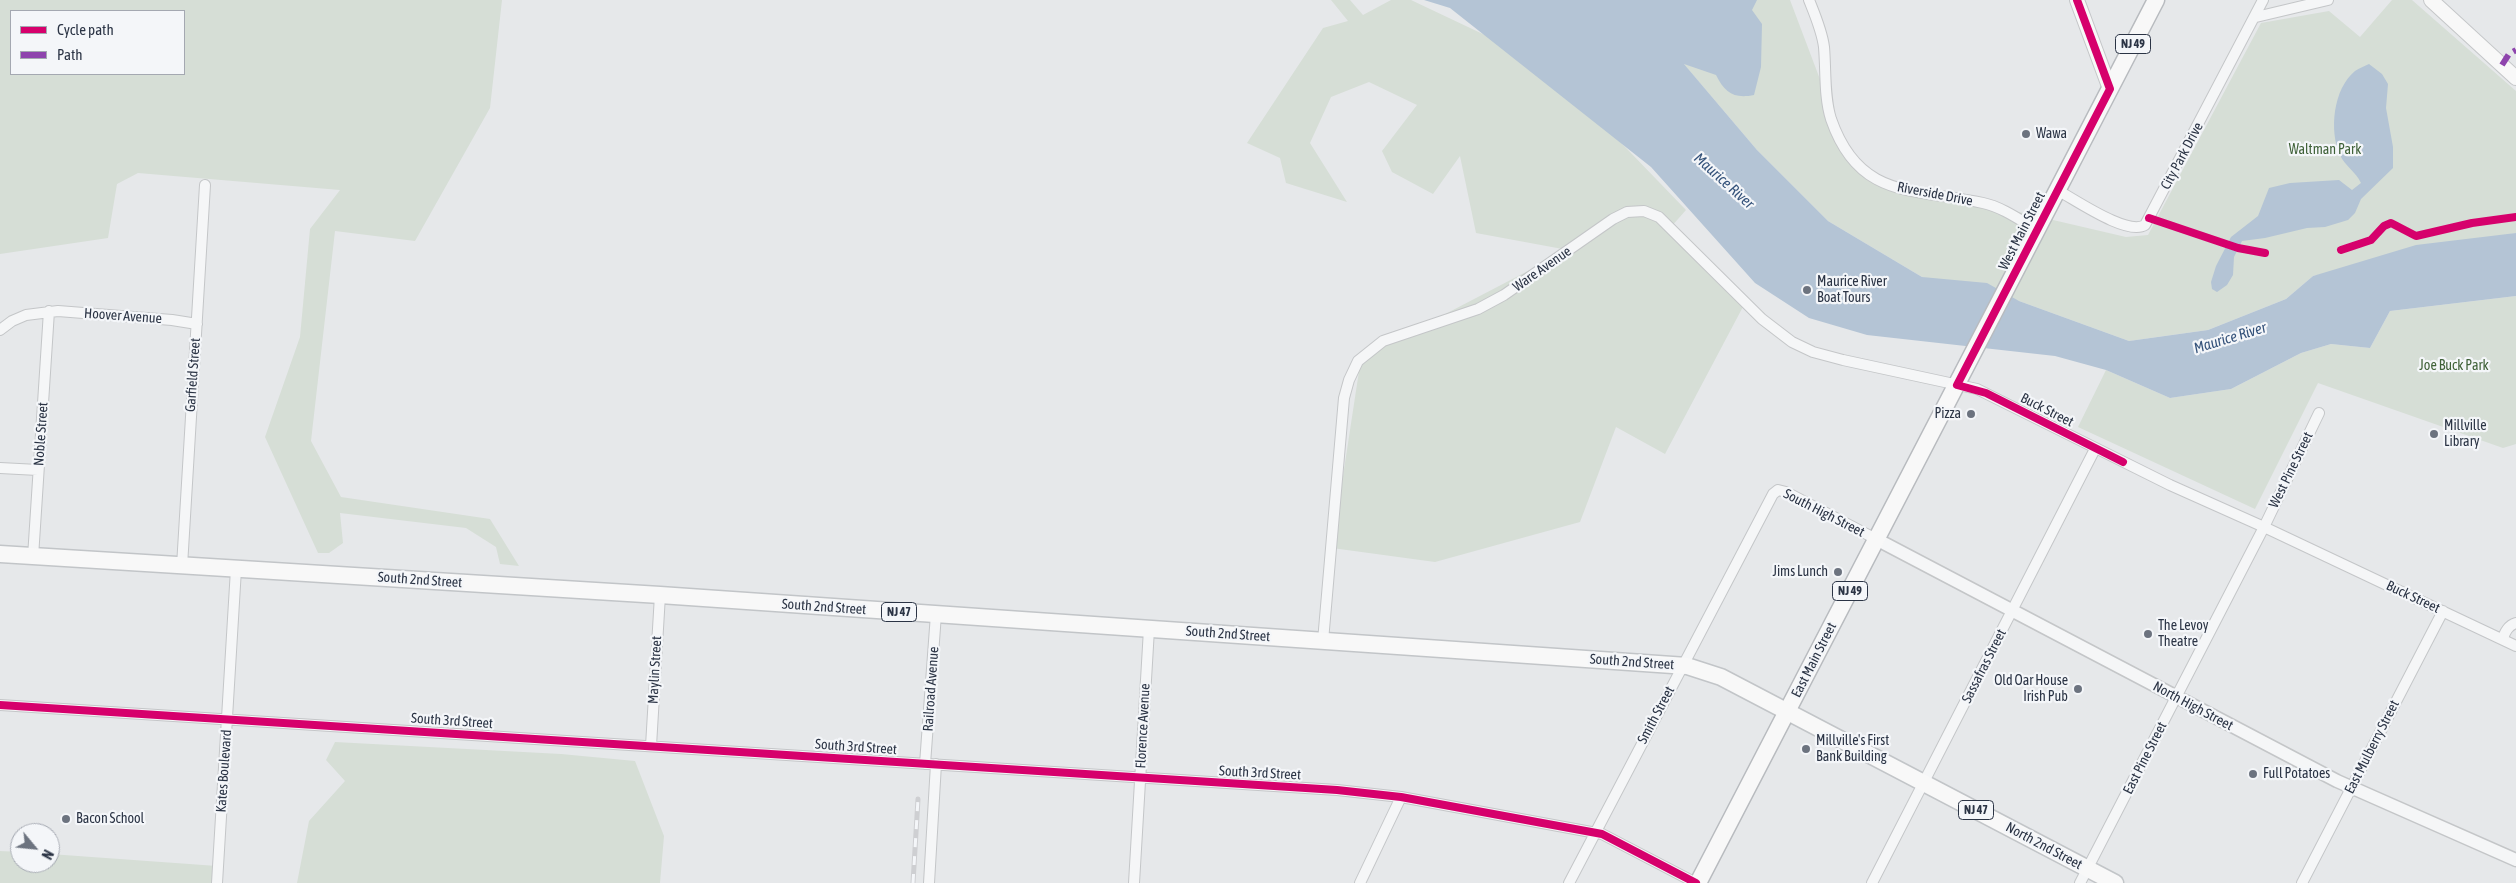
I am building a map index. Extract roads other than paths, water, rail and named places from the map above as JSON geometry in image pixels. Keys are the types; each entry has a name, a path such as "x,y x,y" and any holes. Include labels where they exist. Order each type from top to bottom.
{"main road":[{"path":"2077,0 2110,88"},
{"name":"West Main Street","path":"1957,385 2156,0"},
{"path":"2431,0 2516,78"},
{"name":"East Main Street","path":"1697,883 1957,385"},
{"name":"South 2nd Street","path":"0,554 660,595 1682,666 1698,668 1721,677 1787,712"},
{"name":"North 2nd Street","path":"1787,712 1924,783 2084,876 2115,883"}],"street":[{"name":"Riverside Drive","path":"1809,0 1822,36 1830,117 1840,144 1863,170 1876,180 1902,190 1993,206 2037,230"},
{"name":"City Park Drive","path":"2057,190 2119,224 2136,229 2145,225 2256,17 2263,0"},
{"path":"2256,17 2328,0"},
{"name":"Garfield Street","path":"182,566 205,185"},
{"name":"Ware Avenue","path":"1323,640 1344,398 1349,380 1358,361 1383,341 1478,309 1504,295 1613,219 1626,212 1644,211 1659,217 1762,319 1792,342 1813,352 1843,360 1957,385"},
{"name":"Hoover Avenue","path":"0,330 26,315 49,311 172,320 197,324"},
{"name":"Noble Street","path":"34,557 49,311"},
{"name":"Buck Street","path":"1957,385 1986,393 2170,485 2264,526 2516,646"},
{"name":"West Pine Street","path":"2264,526 2318,413"},
{"name":"Sassafras Street","path":"1872,883 2095,449"},
{"path":"0,468 38,470"},
{"name":"South High Street","path":"1773,494 1778,490 1786,492 1876,540"},
{"name":"Smith Street","path":"1568,883 1773,494"},
{"name":"East Pine Street","path":"2084,876 2264,526"},
{"name":"North High Street","path":"1876,540 2351,788 2516,860"},
{"name":"Kates Boulevard","path":"217,883 236,569"},
{"name":"Maylin Street","path":"651,746 660,595"},
{"name":"East Mulberry Street","path":"2302,883 2443,611"},
{"name":"Railroad Avenue","path":"929,883 936,614"},
{"path":"2503,640 2508,629 2516,622"},
{"name":"Florence Avenue","path":"1134,883 1149,628"},
{"name":"South 3rd Street","path":"0,705 1140,779 1337,790 1401,797 1595,833 1615,840 1697,883"},
{"path":"1360,883 1401,797"}],"water":[{"name":"Maurice River","path":"1424,0 1757,0 1752,10 1762,24 1761,67 1754,95 1741,96 1731,93 1723,86 1716,75 1684,64 1757,150 1828,221 1922,277 1987,283 2019,301 2129,341 2208,330 2286,299 2313,276 2416,245 2516,233 2516,296 2390,311 2370,348 2331,344 2301,353 2231,389 2170,398 2106,370 2055,356 1867,335 1809,318 1755,283 1651,167 1450,8"},
{"path":"2369,64 2382,74 2388,84 2386,108 2393,147 2393,168 2361,199 2355,213 2348,220 2325,227 2307,228 2265,238 2242,241 2234,257 2233,275 2227,285 2217,292 2212,289 2211,282 2216,266 2231,237 2258,216 2269,188 2290,183 2339,180 2352,190 2361,183 2340,155 2334,123 2335,111 2342,88 2355,71"}],"railway":[{"path":"913,883 918,799"}],"place":[{"name":"Wawa","path":"2026,134"},
{"name":"Maurice River Boat Tours","path":"1807,290"},
{"name":"Pizza","path":"1971,414"},
{"name":"Millville Library","path":"2434,434"},
{"name":"Jims Lunch","path":"1838,572"},
{"name":"The Levoy Theatre","path":"2148,634"},
{"name":"Old Oar House Irish Pub","path":"2078,689"},
{"name":"Millville's First Bank Building","path":"1806,749"},
{"name":"Full Potatoes","path":"2253,774"},
{"name":"Bacon School","path":"66,819"}],"park label":[{"name":"Waltman Park","path":"2325,150"},
{"name":"Joe Buck Park","path":"2454,366"}]}
